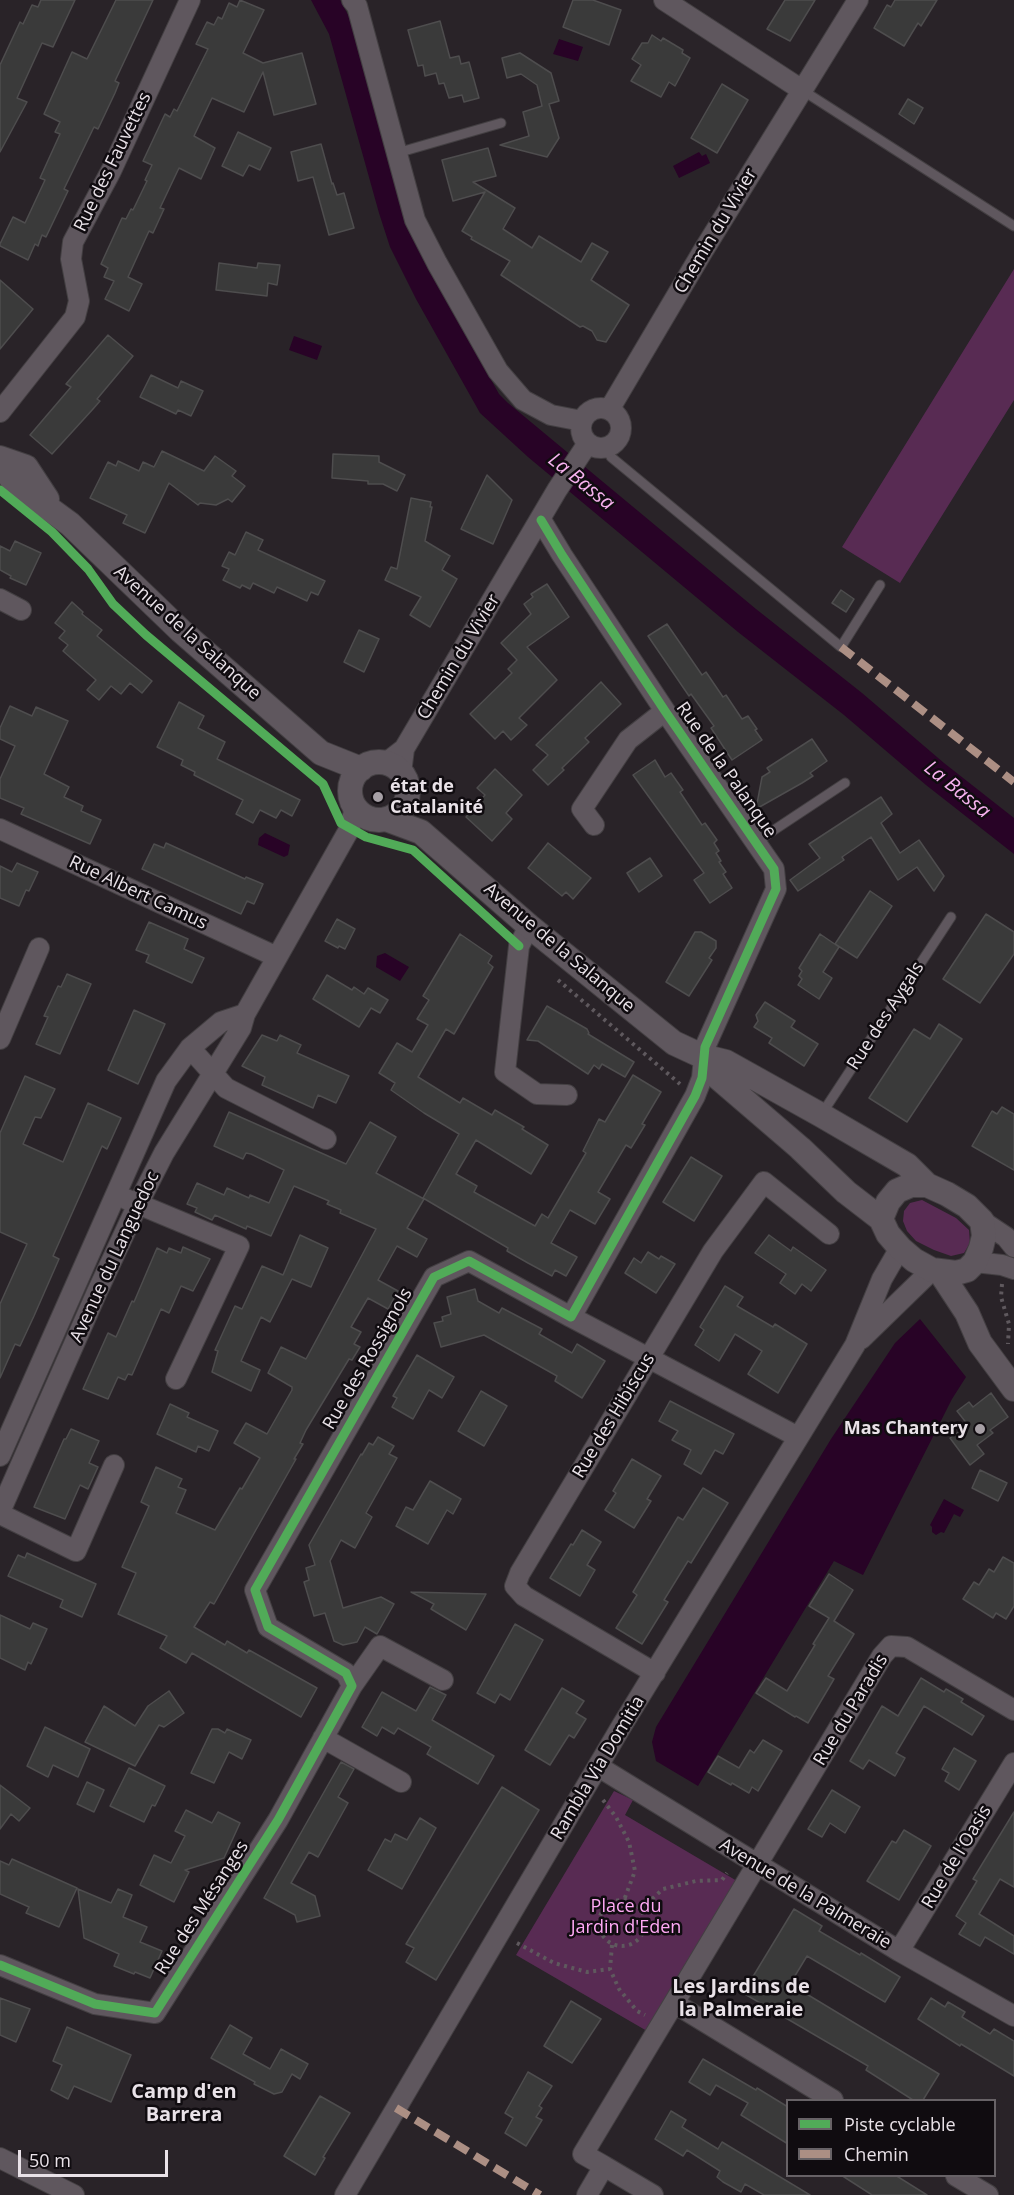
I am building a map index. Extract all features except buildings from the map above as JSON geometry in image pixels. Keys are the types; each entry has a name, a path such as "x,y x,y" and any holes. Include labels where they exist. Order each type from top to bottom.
{"street":[{"name":"Rue des Fauvettes","path":"0,411 75,317 79,301 71,259 73,242 111,171 190,0"},
{"path":"352,0 357,6 415,220 436,263 498,371 523,400 551,415 582,422"},
{"path":"664,0 802,90"},
{"name":"Chemin du Vivier","path":"609,410 703,251 858,0"},
{"path":"603,408 609,410 618,417 621,429 618,440 608,447 584,449 582,422 590,411 603,408"},
{"name":"Chemin du Vivier","path":"397,762 557,490 584,449"},
{"name":"Avenue de la Salanque","path":"0,459 26,467 55,511 181,631 321,753 362,814 421,832"},
{"name":"Rue de la Palanque","path":"541,520 665,711 774,869 776,889 702,1056"},
{"path":"0,599 21,610"},
{"name":"Rue de la Palanque","path":"594,825 582,808 628,740 665,711"},
{"name":"Avenue de la Salanque","path":"321,753 361,769"},
{"path":"377,762 397,762 408,791 402,809 362,814 352,783 361,769 377,762"},
{"name":"Avenue de la Salanque","path":"406,801 421,832 529,926 674,1043 702,1056 726,1062 821,1114 907,1165 927,1185"},
{"name":"Avenue du Languedoc","path":"0,1506 3,1505 97,1292 164,1153 215,1073 277,957 362,814"},
{"name":"Rue Albert Camus","path":"0,829 277,957"},
{"path":"529,926 519,946 505,1072 537,1094 567,1095"},
{"path":"0,1039 39,948"},
{"name":"Avenue du Languedoc","path":"0,1456 165,1082 190,1048 221,1022 245,1014"},
{"path":"190,1048 215,1073 226,1088 326,1139"},
{"path":"702,1056 702,1078 695,1096 572,1317 798,1437"},
{"name":"Avenue de la Salanque","path":"702,1056 715,1075 800,1148 846,1192 881,1219"},
{"path":"800,1148 821,1114"},
{"name":"Rue des Hibiscus","path":"655,1673 524,1596 515,1586 520,1573 713,1251 764,1182 830,1234"},
{"path":"1008,1267 971,1266 956,1273 936,1271 914,1260 900,1248 888,1234 881,1219 888,1202 897,1191 910,1185 927,1185 968,1206 982,1221 1006,1237 1014,1246"},
{"path":"116,1194 239,1246 176,1379"},
{"path":"967,1313 971,1266 984,1236 982,1221"},
{"name":"Rambla Via Domitia","path":"345,2195 655,1673 855,1345 882,1280 900,1248"},
{"name":"Rue des Rossignols","path":"352,1686 346,1673 267,1627 255,1590 434,1277 469,1261 572,1317"},
{"path":"936,1271 967,1313 980,1343 1014,1389"},
{"name":"Rambla Via Domitia","path":"855,1345 936,1271"},
{"path":"0,1514 76,1551 114,1465"},
{"path":"401,1782 323,1738 352,1686 380,1646 443,1680"},
{"name":"Rue du Paradis","path":"758,1864 882,1656 891,1646 907,1647 1014,1710"},
{"name":"Rue des Mésanges","path":"0,1965 95,2004 155,2013 278,1820 323,1738"},
{"name":"Rue de l'Oasis","path":"899,1951 1014,1763"},
{"name":"Avenue de la Palmeraie","path":"599,1767 899,1951 1014,2016"},
{"path":"653,2195 583,2154 758,1864"},
{"path":"674,2004 831,2099"},
{"path":"0,2158 74,2195"},
{"path":"587,2195 604,2166"},
{"path":"959,2177 988,2195"}],"lane":[{"path":"802,90 1014,225"},
{"path":"397,153 501,123"},
{"path":"608,447 611,457 841,647 880,585"},
{"name":"Rue de la Palanque","path":"756,842 844,783"},
{"name":"Rue des Aygals","path":"821,1114 951,917"}],"path":[{"path":"554,976 658,1067 695,1096"},
{"path":"1007,1355 1009,1324 1001,1297 1008,1267"},
{"path":"603,1800 616,1817 628,1842 635,1871 624,1900"},
{"path":"641,1909 663,1889 696,1881 722,1880 740,1854"},
{"path":"624,1900 641,1909 645,1918 645,1929 641,1938 633,1945 622,1947 612,1945 605,1939 600,1931 599,1922 601,1913 607,1906 615,1901 624,1900"},
{"path":"517,1943 554,1963 587,1972 610,1969"},
{"path":"612,1945 610,1969 619,1989 637,2011 661,2025"}],"green space":[{"path":"1014,269 1014,400 900,583 842,547"},
{"path":"922,1200 956,1218 969,1230 970,1243 964,1253 951,1256 934,1250 916,1241 907,1231 903,1221 904,1211 910,1203"},
{"name":"Place du Jardin d'Eden","path":"614,1791 633,1800 625,1815 737,1881 647,2031 516,1955"}],"water":[{"name":"La Bassa","path":"311,0 340,0 353,24 425,261 499,394 756,609 1014,818 1014,854 738,632 528,457 480,413 416,299 390,247 329,34"},
{"path":"559,39 583,47 578,61 553,54"},
{"path":"699,152 702,156 706,154 710,163 679,178 673,166"},
{"path":"294,336 322,346 317,360 289,350"},
{"path":"265,833 290,845 288,855 284,857 258,845 259,838"},
{"path":"385,953 409,967 400,981 376,967 377,956"},
{"path":"920,1319 966,1377 952,1399 863,1575 834,1561 698,1786 656,1761 652,1742 656,1727 831,1439 895,1343"},
{"path":"944,1499 964,1510 960,1517 954,1514 944,1533 936,1535 932,1532 930,1525"}],"marked path":[{"path":"841,647 1014,782"},
{"path":"396,2108 540,2195"}],"cycle path":[{"path":"0,490 52,532 88,569 113,604 146,635 323,784 341,823 366,837 413,850 519,946"},
{"path":"0,1965 95,2004 155,2013 278,1820 352,1686 346,1673 268,1627 255,1590 434,1277 469,1261 571,1317 695,1096 702,1078 705,1047 776,889 774,869 665,711 541,520"}],"place":[{"name":"état de Catalanité","path":"378,797"},
{"name":"Mas Chantery","path":"980,1429"}],"district":[{"name":"Les Jardins de la Palmeraie","path":"741,1998"},
{"name":"Camp d'en Barrera","path":"184,2104"}]}
